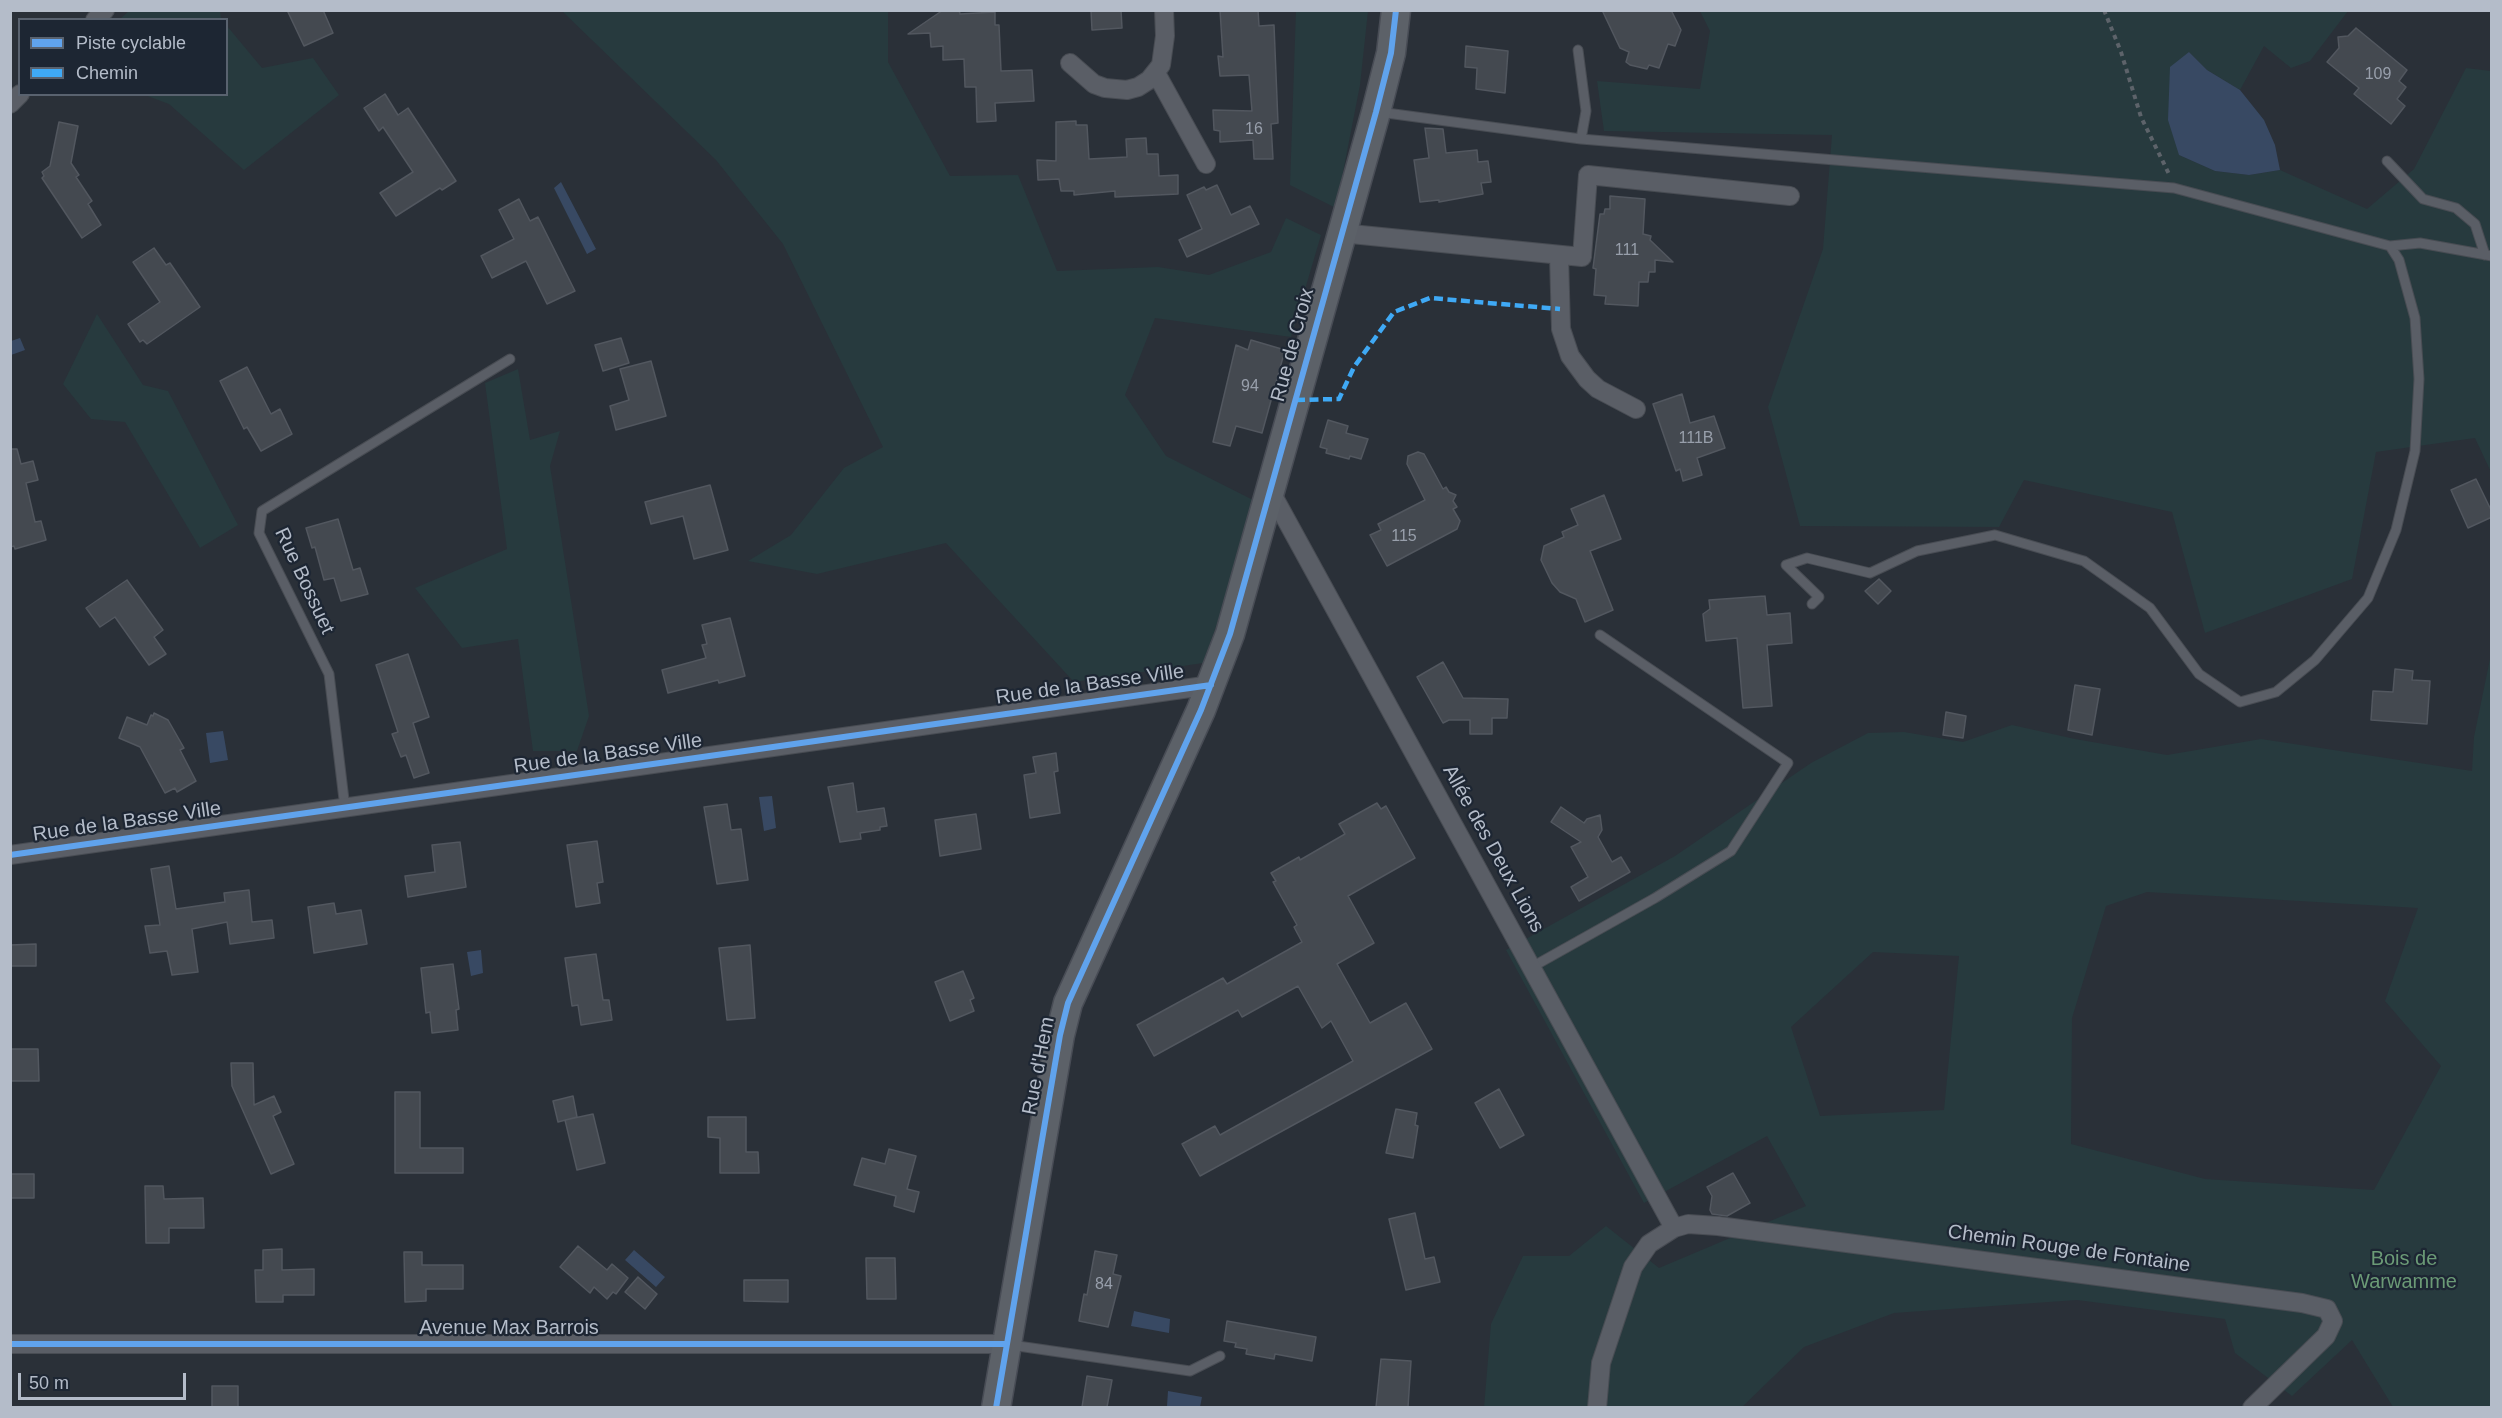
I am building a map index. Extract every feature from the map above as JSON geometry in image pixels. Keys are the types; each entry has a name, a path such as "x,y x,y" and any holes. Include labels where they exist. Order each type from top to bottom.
{"main road":[{"name":"Rue de Croix","path":"1211,685 1230,634 1271,492 1376,112 1391,53 1396,10"},
{"name":"Rue d'Hem","path":"996,1407 1060,1035 1068,1003 1211,685"}],"street":[{"path":"1070,63 1094,84 1116,91 1138,87 1156,73 1164,54 1164,10"},
{"path":"1156,73 1206,164"},
{"path":"1341,233 1582,257 1588,175 1790,196"},
{"path":"1559,255 1561,329 1564,344 1570,356 1598,389 1636,409"},
{"name":"Allée des Deux Lions","path":"1271,492 1674,1228"},
{"name":"Rue de la Basse Ville","path":"10,855 1211,685"},
{"name":"Chemin Rouge de Fontaine","path":"1674,1228 1688,1224 1718,1226 2290,1301 2327,1309 2333,1321 2326,1336 2253,1407"},
{"path":"1597,1407 1601,1363 1633,1267 1649,1244 1674,1228"},
{"name":"Avenue Max Barrois","path":"10,1344 1007,1344"}],"lane":[{"path":"1578,50 1586,111 1581,139"},
{"path":"1376,112 1581,139 2174,188 2390,246 2420,243 2488,255"},
{"path":"2387,161 2422,199 2456,208 2475,224 2488,255"},
{"path":"1812,604 1819,597 1786,565 1806,558 1870,573 1917,551 1995,535 2084,561 2150,608 2199,674 2240,702 2276,692 2315,660 2368,598 2396,530 2415,451 2419,379 2415,318 2399,260 2390,246"},
{"name":"Rue Bossuet","path":"345,808 329,674 259,533 262,511 510,360"},
{"path":"1532,967 1655,898 1731,850 1788,763 1600,635"},
{"path":"1007,1344 1190,1371 1220,1356"}],"path":[{"path":"2104,10 2121,52 2141,117 2174,188"}],"green space":[{"path":"129,11 220,11 221,18 121,18"},
{"path":"562,11 888,11 888,62 950,176 1018,175 1057,271 1158,267 1209,275 1271,252 1286,218 1321,235 1291,337 1155,318 1125,395 1166,456 1255,501 1238,565 1203,663 1074,682 946,543 817,574 748,561 791,535 844,468 883,447 783,244 716,160"},
{"path":"1296,11 1368,11 1360,85 1336,208 1290,185"},
{"path":"1700,11 2348,11 2310,61 2291,68 2264,46 2240,90 2207,70 2189,52 2179,155 2215,171 2249,175 2280,170 2367,209 2414,169 2466,68 2491,71 2491,472 2475,438 2376,452 2352,579 2205,633 2172,512 2024,480 1999,527 1800,526 1768,407 1823,249 1832,135 1604,131 1597,81 1700,89 1710,31"},
{"path":"228,27 262,68 313,58 339,95 244,170 169,104 148,96 228,96"},
{"path":"97,314 143,385 168,391 238,525 200,548 125,422 91,419 63,384"},
{"path":"518,369 530,440 560,431 550,466 589,716 577,751 533,751 518,639 462,648 415,588 507,549 485,383"},
{"name":"Bois de Warwamme","path":"2491,654 2491,1407 2393,1407 2352,1340 2292,1396 2235,1353 2225,1319 2077,1300 1894,1313 1804,1347 1742,1407 1484,1408 1491,1324 1523,1256 1569,1256 1606,1226 1659,1268 1806,1206 1767,1136 1644,1203 1506,950 1675,856 1811,763 1868,733 1904,732 1963,742 2012,725 2167,755 2261,739 2472,771 2474,737","holes":["2147,892 2418,908 2385,1001 2441,1066 2374,1190 2205,1179 2071,1144 2072,1018 2106,906","1873,952 1959,956 1944,1110 1820,1116 1791,1027"]}],"water":[{"path":"2189,52 2207,70 2240,90 2264,120 2275,145 2280,170 2249,175 2215,171 2179,155 2168,120 2170,67"},
{"path":"561,182 596,249 587,254 554,188"},
{"path":"20,338 25,350 11,355 11,341"},
{"path":"223,731 228,760 210,763 206,733"},
{"path":"772,796 776,828 764,831 759,797"},
{"path":"481,950 483,973 471,976 467,952"},
{"path":"634,1250 665,1277 656,1287 625,1260"},
{"path":"1134,1311 1170,1319 1169,1333 1131,1326"},
{"path":"1168,1391 1202,1397 1200,1407 1167,1406"}],"building":[{"path":"287,10 323,10 333,33 304,46"},
{"path":"943,10 959,10 960,14 995,12 995,25 999,25 1001,71 1032,70 1034,101 995,103 996,121 977,122 976,87 965,87 964,59 943,60 943,46 931,47 930,33 908,34"},
{"path":"1091,10 1121,10 1122,28 1092,30"},
{"path":"1220,10 1258,10 1259,26 1274,25 1278,123 1271,124 1273,159 1254,159 1253,140 1220,142 1220,131 1214,130 1213,110 1252,111 1249,75 1220,76 1218,56 1223,57"},
{"path":"1602,10 1671,10 1681,30 1675,46 1668,44 1659,68 1649,65 1647,69 1630,65 1626,62 1629,52 1620,48"},
{"path":"2356,28 2407,70 2399,81 2406,87 2397,99 2405,106 2391,124 2354,94 2359,88 2327,62 2339,48 2338,37 2348,36"},
{"path":"1466,46 1508,51 1505,93 1476,89 1477,68 1465,67"},
{"path":"385,94 398,115 408,108 456,181 442,190 440,188 396,216 380,193 413,172 383,127 379,131 364,108"},
{"path":"1076,121 1076,125 1087,125 1089,159 1127,157 1126,139 1146,138 1147,154 1158,154 1159,176 1178,175 1178,194 1115,197 1115,191 1074,195 1074,191 1061,191 1059,179 1038,180 1037,160 1056,161 1056,122"},
{"path":"59,122 78,126 71,163 79,175 76,177 92,201 88,204 101,225 82,238 42,178 44,176 42,172 50,166"},
{"path":"1425,128 1443,129 1446,153 1477,150 1478,162 1488,161 1491,182 1481,183 1483,194 1439,202 1439,200 1420,202 1414,160 1429,158"},
{"path":"1217,185 1231,215 1250,206 1259,224 1187,257 1179,240 1202,229 1187,195 1204,187 1206,190"},
{"path":"1610,196 1645,199 1643,234 1651,236 1650,240 1673,262 1655,260 1655,272 1649,272 1648,282 1639,282 1638,306 1605,304 1606,296 1594,295 1596,269 1593,268 1600,214 1604,214 1605,209 1610,209"},
{"path":"519,199 530,221 538,217 575,291 547,304 526,261 492,278 481,256 514,239 499,210"},
{"path":"154,248 166,265 170,263 200,307 147,344 143,340 140,342 128,324 160,302 133,262"},
{"path":"621,338 629,363 603,371 595,345"},
{"path":"1251,340 1285,350 1262,433 1236,426 1230,446 1213,442 1236,345 1248,350"},
{"path":"651,361 666,416 616,430 610,406 629,400 620,369"},
{"path":"247,367 271,414 280,409 292,434 261,451 247,427 244,429 220,381"},
{"path":"1682,394 1690,423 1714,416 1725,448 1697,458 1702,475 1683,481 1680,469 1676,471 1653,404"},
{"path":"1328,420 1348,426 1346,433 1368,439 1361,459 1350,456 1349,459 1326,453 1327,449 1320,447"},
{"path":"10,449 17,449 21,464 33,461 38,480 26,483 35,522 41,521 46,540 15,549 14,546 10,547"},
{"path":"1418,452 1424,454 1443,489 1446,487 1449,492 1456,495 1453,501 1457,507 1453,509 1460,521 1457,529 1387,566 1370,535 1381,530 1378,524 1425,500 1407,464 1408,456"},
{"path":"2476,479 2492,512 2492,517 2468,528 2451,490"},
{"path":"710,485 728,550 694,559 683,516 651,524 645,502"},
{"path":"1604,495 1621,539 1590,551 1613,610 1585,622 1576,599 1560,592 1552,583 1541,560 1544,546 1564,537 1562,532 1578,525 1571,509"},
{"path":"338,519 353,570 360,568 368,594 341,601 334,578 324,580 315,547 312,548 306,528"},
{"path":"1879,579 1891,591 1878,604 1865,591"},
{"path":"127,580 163,630 154,637 166,654 149,665 115,617 100,627 86,608"},
{"path":"1765,596 1767,615 1790,613 1792,643 1767,645 1772,706 1743,708 1737,638 1706,641 1703,614 1710,609 1709,600"},
{"path":"730,618 745,676 719,683 718,680 668,693 662,670 706,658 702,645 707,644 702,625"},
{"path":"408,654 429,717 413,723 429,773 414,778 406,755 401,757 392,734 398,732 376,665"},
{"path":"1443,662 1463,698 1508,699 1507,718 1492,718 1492,734 1470,734 1470,720 1449,720 1443,723 1417,677"},
{"path":"2395,669 2413,671 2412,680 2430,681 2427,724 2371,720 2373,691 2393,692"},
{"path":"2075,685 2100,689 2092,735 2068,730"},
{"path":"1946,712 1966,716 1963,738 1943,735"},
{"path":"154,713 168,720 184,748 180,750 196,781 177,792 175,788 165,793 140,747 119,738 127,717 147,725"},
{"path":"1056,753 1058,771 1054,772 1060,813 1030,818 1024,775 1036,773 1033,757"},
{"path":"853,783 857,812 884,808 887,826 880,827 880,830 860,833 861,839 840,842 828,787"},
{"path":"1377,803 1381,809 1386,806 1415,858 1348,896 1374,943 1337,964 1370,1023 1406,1003 1432,1049 1200,1176 1182,1144 1215,1126 1220,1135 1353,1061 1331,1021 1322,1028 1298,986 1242,1017 1238,1010 1154,1056 1137,1025 1223,978 1227,984 1302,942 1294,927 1297,925 1273,882 1276,881 1271,873 1299,857 1300,860 1345,834 1339,824"},
{"path":"727,804 731,830 741,829 748,880 717,884 704,807"},
{"path":"1561,807 1584,823 1587,819 1600,815 1602,830 1598,837 1612,862 1621,857 1630,872 1579,901 1571,887 1588,877 1571,847 1581,842 1551,822"},
{"path":"976,814 981,849 940,856 935,820"},
{"path":"597,841 603,882 597,883 600,903 576,907 567,845"},
{"path":"460,842 466,887 408,897 405,876 435,872 432,845"},
{"path":"169,866 176,909 225,902 224,893 249,890 252,922 272,920 274,938 230,944 227,922 192,929 198,972 172,975 167,951 150,953 145,926 160,925 151,869"},
{"path":"334,903 336,914 361,910 367,944 314,953 308,907"},
{"path":"36,944 36,966 10,966 10,945"},
{"path":"750,945 755,1018 727,1020 719,948"},
{"path":"596,954 603,1000 609,1000 612,1020 581,1025 578,1005 572,1006 565,958"},
{"path":"453,964 459,1009 456,1010 458,1030 432,1033 430,1012 426,1013 421,968"},
{"path":"963,971 974,998 970,1000 974,1011 950,1021 935,982"},
{"path":"10,1049 38,1049 39,1081 10,1081"},
{"path":"231,1063 253,1063 254,1105 274,1096 281,1112 273,1116 294,1164 271,1174 232,1086"},
{"path":"1499,1089 1524,1135 1500,1148 1475,1103"},
{"path":"395,1092 420,1092 420,1148 463,1148 463,1173 395,1173"},
{"path":"573,1096 577,1117 558,1122 553,1101"},
{"path":"1396,1109 1417,1113 1415,1125 1418,1126 1413,1158 1386,1153"},
{"path":"593,1114 605,1163 577,1170 565,1120"},
{"path":"708,1117 746,1117 746,1152 758,1152 759,1173 720,1173 720,1138 708,1137"},
{"path":"889,1149 916,1156 907,1189 919,1192 914,1212 894,1206 896,1196 854,1185 862,1158 885,1164"},
{"path":"1733,1173 1750,1203 1727,1216 1712,1214 1710,1210 1712,1196 1707,1187"},
{"path":"10,1174 34,1174 34,1198 10,1198"},
{"path":"145,1186 163,1186 164,1199 203,1198 204,1228 169,1228 169,1243 146,1243"},
{"path":"1415,1213 1425,1259 1434,1257 1440,1282 1406,1290 1389,1219"},
{"path":"578,1246 607,1270 612,1264 628,1278 616,1294 613,1292 607,1299 594,1287 590,1293 560,1267"},
{"path":"282,1249 282,1270 314,1269 314,1295 283,1295 283,1302 256,1302 255,1270 263,1270 263,1250"},
{"path":"1095,1251 1117,1255 1113,1274 1121,1276 1108,1327 1079,1321 1084,1294 1087,1295"},
{"path":"404,1252 422,1252 422,1265 463,1265 463,1289 426,1289 426,1301 405,1302"},
{"path":"866,1258 895,1258 896,1299 867,1299"},
{"path":"638,1277 657,1294 645,1309 625,1292"},
{"path":"744,1280 788,1280 788,1302 744,1301"},
{"path":"1227,1321 1316,1337 1312,1361 1275,1354 1274,1359 1246,1354 1247,1349 1235,1347 1236,1343 1224,1341"},
{"path":"1381,1359 1411,1361 1408,1407 1376,1407"},
{"path":"1087,1376 1112,1380 1107,1407 1082,1407"},
{"path":"212,1386 238,1386 238,1407 212,1407"}],"marked path":[{"path":"1296,400 1339,399 1354,367 1394,312 1430,298 1560,309"}],"cycle path":[{"path":"996,1408 1060,1035 1068,1003 1201,710 1230,634 1376,112 1391,53 1396,10"},
{"path":"10,855 1211,685"},
{"path":"10,1344 1007,1344"}]}
